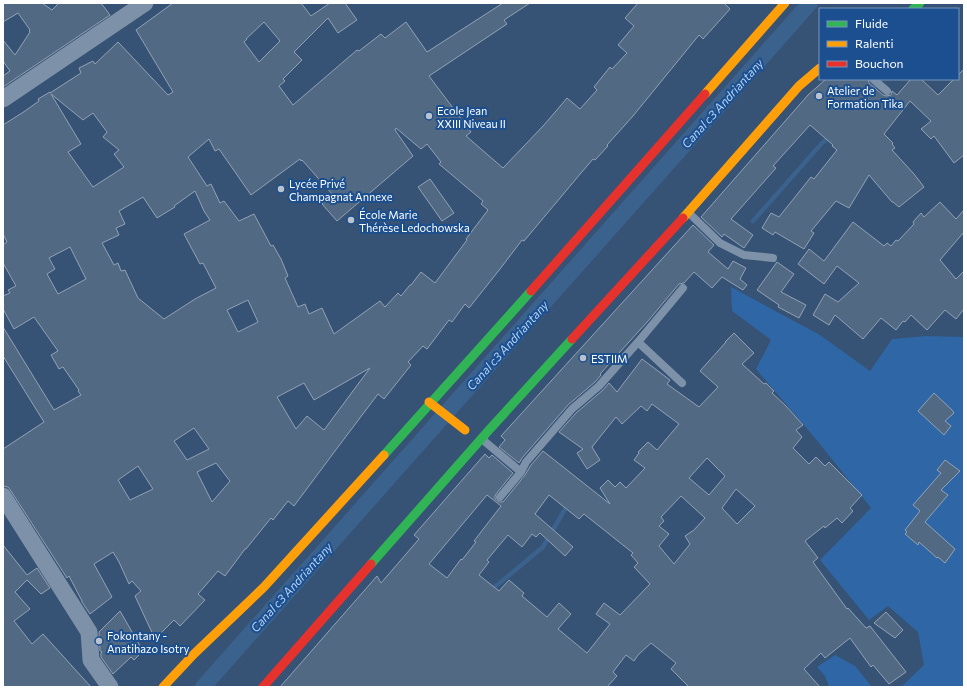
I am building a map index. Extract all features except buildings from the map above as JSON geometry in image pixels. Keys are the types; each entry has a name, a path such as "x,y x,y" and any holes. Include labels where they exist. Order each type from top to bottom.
{"main road":[{"path":"163,687 194,654 264,587 444,390 785,3"},
{"path":"263,687 489,430 799,86 819,69"},
{"path":"444,390 427,397 429,402 471,430 489,430"}],"street":[{"path":"3,99 145,3"},
{"path":"3,496 88,632 91,660 110,687"}],"lane":[{"path":"874,80 887,91"},
{"path":"687,212 720,243 744,255 773,258"},
{"path":"500,497 521,472 526,462 572,408 599,386 638,342 682,288"},
{"path":"638,342 682,383"},
{"path":"489,430 483,440 521,472"}],"shaded area":[{"path":"731,287 820,335 870,371 892,339 927,336 964,337 964,687 901,687 924,665 918,632 888,606 869,620 820,560 871,508 819,443 756,369 771,340 732,311"},
{"path":"835,655 855,666 872,687 829,687 825,676 817,667"}],"waterway":[{"name":"Canal c3 Andriantany","path":"203,687 810,3"},
{"path":"871,92 880,80"},
{"path":"753,221 822,143 831,136"},
{"path":"490,591 543,547 568,504"}],"traffic: fast":[{"path":"914,8 920,3"},
{"path":"384,455 531,291"},
{"path":"371,564 489,430 572,339"}],"traffic: slow":[{"path":"705,94 785,3"},
{"path":"683,218 799,86 819,69"},
{"path":"429,402 465,430"},
{"path":"163,687 194,654 264,587 384,455"}],"traffic: jam":[{"path":"531,291 705,94"},
{"path":"572,339 683,218"},
{"path":"263,687 371,564"}],"place":[{"name":"Atelier de Formation Tika","path":"819,96"},
{"name":"Ecole Jean XXIII Niveau II","path":"429,116"},
{"name":"Lycée Privé Champagnat Annexe","path":"281,189"},
{"name":"École Marie Thérèse Ledochowska","path":"351,220"},
{"name":"ESTIIM","path":"583,358"},
{"name":"Fokontany - Anatihazo Isotry","path":"99,641"}]}
